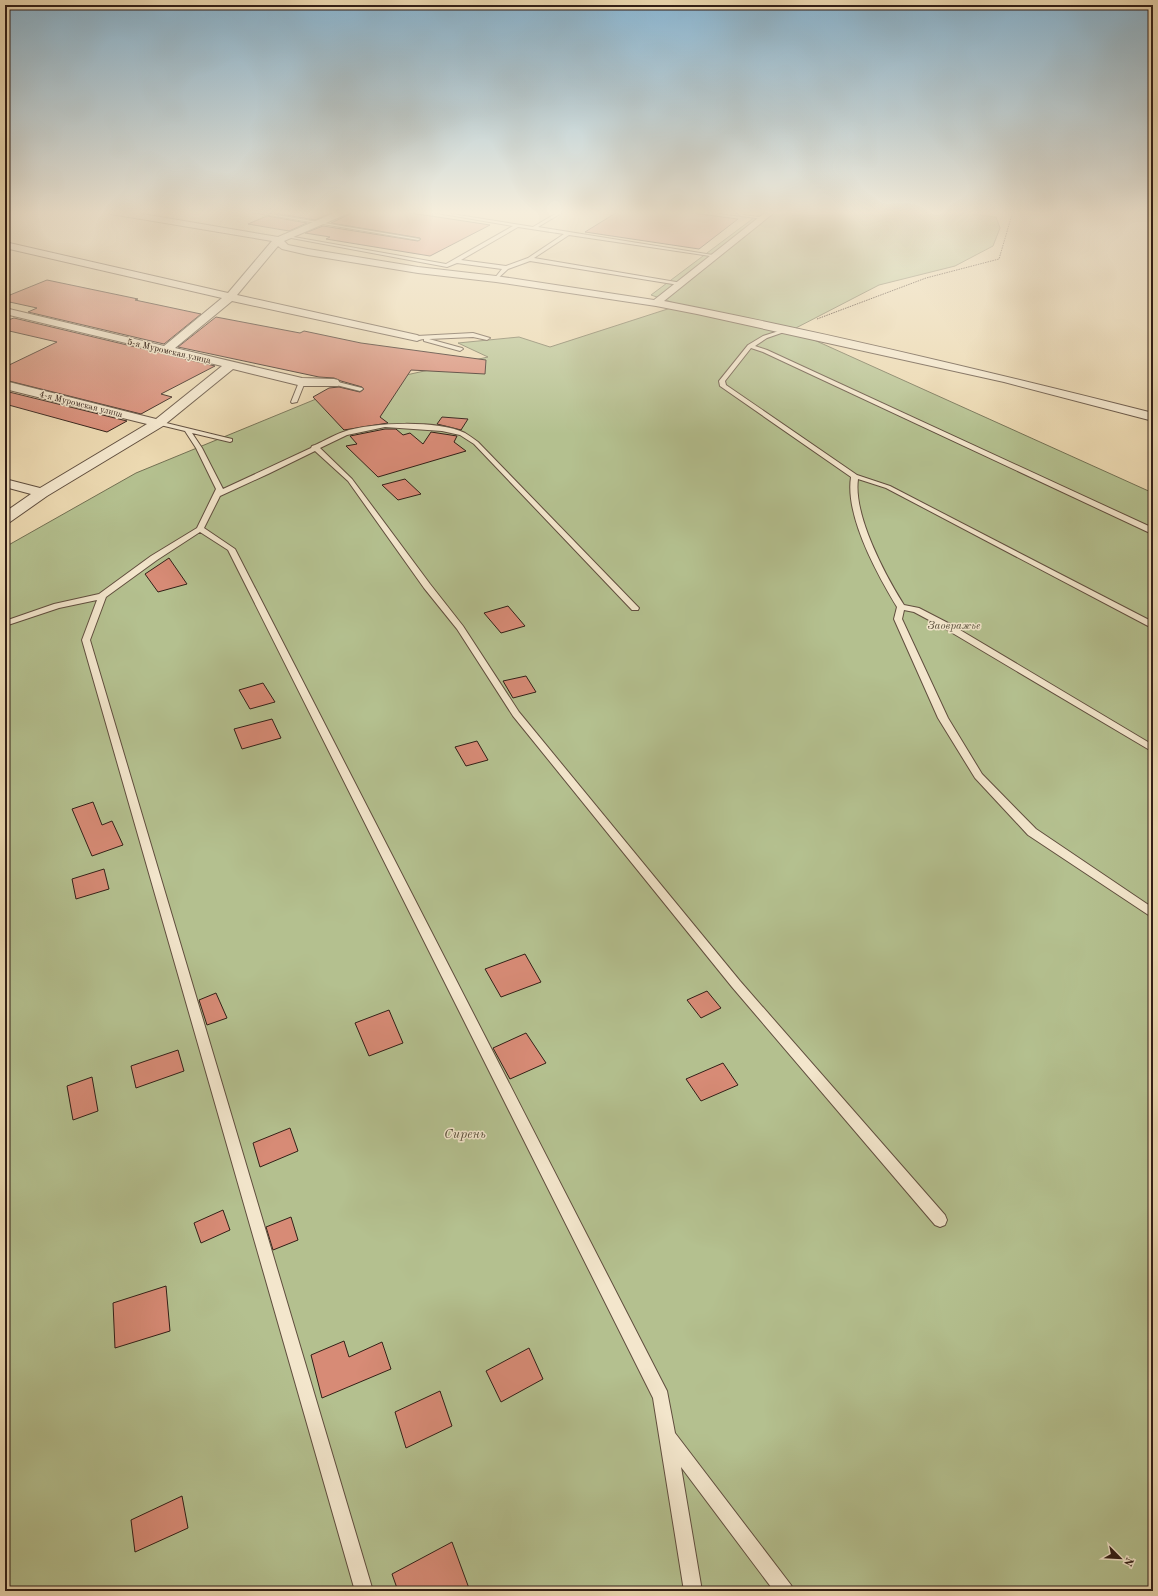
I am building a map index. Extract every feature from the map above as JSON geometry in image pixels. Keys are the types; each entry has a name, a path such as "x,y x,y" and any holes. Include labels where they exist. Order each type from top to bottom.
{"street":[{"path":"180,285 417,338"},
{"path":"166,350 230,297 241,285"},
{"path":"539,285 656,303 856,345 1153,417"},
{"path":"656,303 676,285"},
{"name":"5-я Муромская улица","path":"5,311 302,382 334,383"},
{"path":"5,519 42,493 158,423 231,365"},
{"name":"4-я Муромская улица","path":"5,385 158,423"},
{"path":"5,483 42,493"}],"lane":[{"path":"784,330 765,336 750,346 722,381 723,386 854,476 888,486 1153,625"},
{"path":"417,338 473,335 487,338"},
{"path":"417,338 460,349"},
{"path":"750,346 772,354 1153,532"},
{"path":"294,402 302,382"},
{"path":"334,383 360,389"},
{"path":"158,423 230,440"},
{"path":"219,494 266,473 345,432 385,425 401,425 442,429 462,434 476,443 635,608"},
{"path":"5,624 57,606 102,596 154,558 200,529 219,494 220,489 187,430"},
{"path":"314,447 350,480 427,586 460,628 521,720 736,984 940,1220"},
{"path":"854,476 852,482 858,515 883,578 901,607 898,619 940,711 978,776 1032,832 1153,914"},
{"path":"200,529 231,548 661,1397 693,1591"},
{"path":"102,596 86,640 364,1591"},
{"path":"901,607 916,610 947,626 1153,749"},
{"path":"668,1436 785,1591"}],"path":[{"path":"784,330 906,285"}],"green space":[{"name":"Сирень","path":"664,285 878,285 792,330 1153,493 1153,1591 5,1591 5,547 136,473 338,390 488,357 458,343 519,337 550,347 680,305 651,295"}],"building":[{"path":"33,285 73,285 201,314 164,344 28,312 37,308 5,301 5,297"},
{"path":"216,317 300,333 304,331 361,343 486,360 485,374 411,370 380,417 388,423 344,430 313,397 329,388 339,387 360,392 364,389 362,387 334,378 319,377 178,347"},
{"path":"14,318 215,366 161,394 172,397 141,414 5,380 5,367 57,342 5,330 5,321"},
{"path":"5,391 127,421 107,432 5,404"},
{"path":"442,417 468,419 461,430 437,424"},
{"path":"385,429 396,429 403,435 410,433 423,444 431,432 457,436 454,442 466,451 378,477 346,446 357,444 350,436"},
{"path":"405,479 421,494 398,500 382,485"},
{"path":"169,558 187,584 158,592 145,574"},
{"path":"508,606 525,626 501,633 484,613"},
{"path":"526,676 536,692 513,698 503,681"},
{"path":"263,683 275,702 250,709 239,690"},
{"path":"272,719 281,738 242,749 234,729"},
{"path":"477,741 488,760 466,766 455,747"},
{"path":"93,802 102,825 112,821 123,845 92,856 72,809"},
{"path":"104,869 109,889 76,899 72,879"},
{"path":"525,954 541,982 501,997 485,969"},
{"path":"707,991 721,1008 701,1018 687,1000"},
{"path":"216,993 227,1018 207,1025 199,1000"},
{"path":"389,1010 403,1043 369,1056 355,1023"},
{"path":"526,1033 546,1063 510,1079 493,1048"},
{"path":"178,1050 184,1071 136,1088 131,1066"},
{"path":"723,1063 738,1085 701,1101 686,1079"},
{"path":"92,1077 98,1111 73,1120 67,1086"},
{"path":"290,1128 298,1151 260,1167 253,1143"},
{"path":"223,1210 230,1230 201,1243 194,1223"},
{"path":"291,1217 298,1240 273,1250 266,1227"},
{"path":"166,1286 170,1331 115,1348 113,1303"},
{"path":"344,1341 349,1357 382,1342 391,1369 322,1398 311,1355"},
{"path":"529,1348 543,1379 501,1402 486,1371"},
{"path":"440,1391 452,1426 406,1448 395,1412"},
{"path":"182,1496 188,1528 135,1552 131,1520"},
{"path":"452,1542 470,1591 398,1591 392,1574"}],"park label":[{"name":"Заовражье","path":"954,625"}]}
